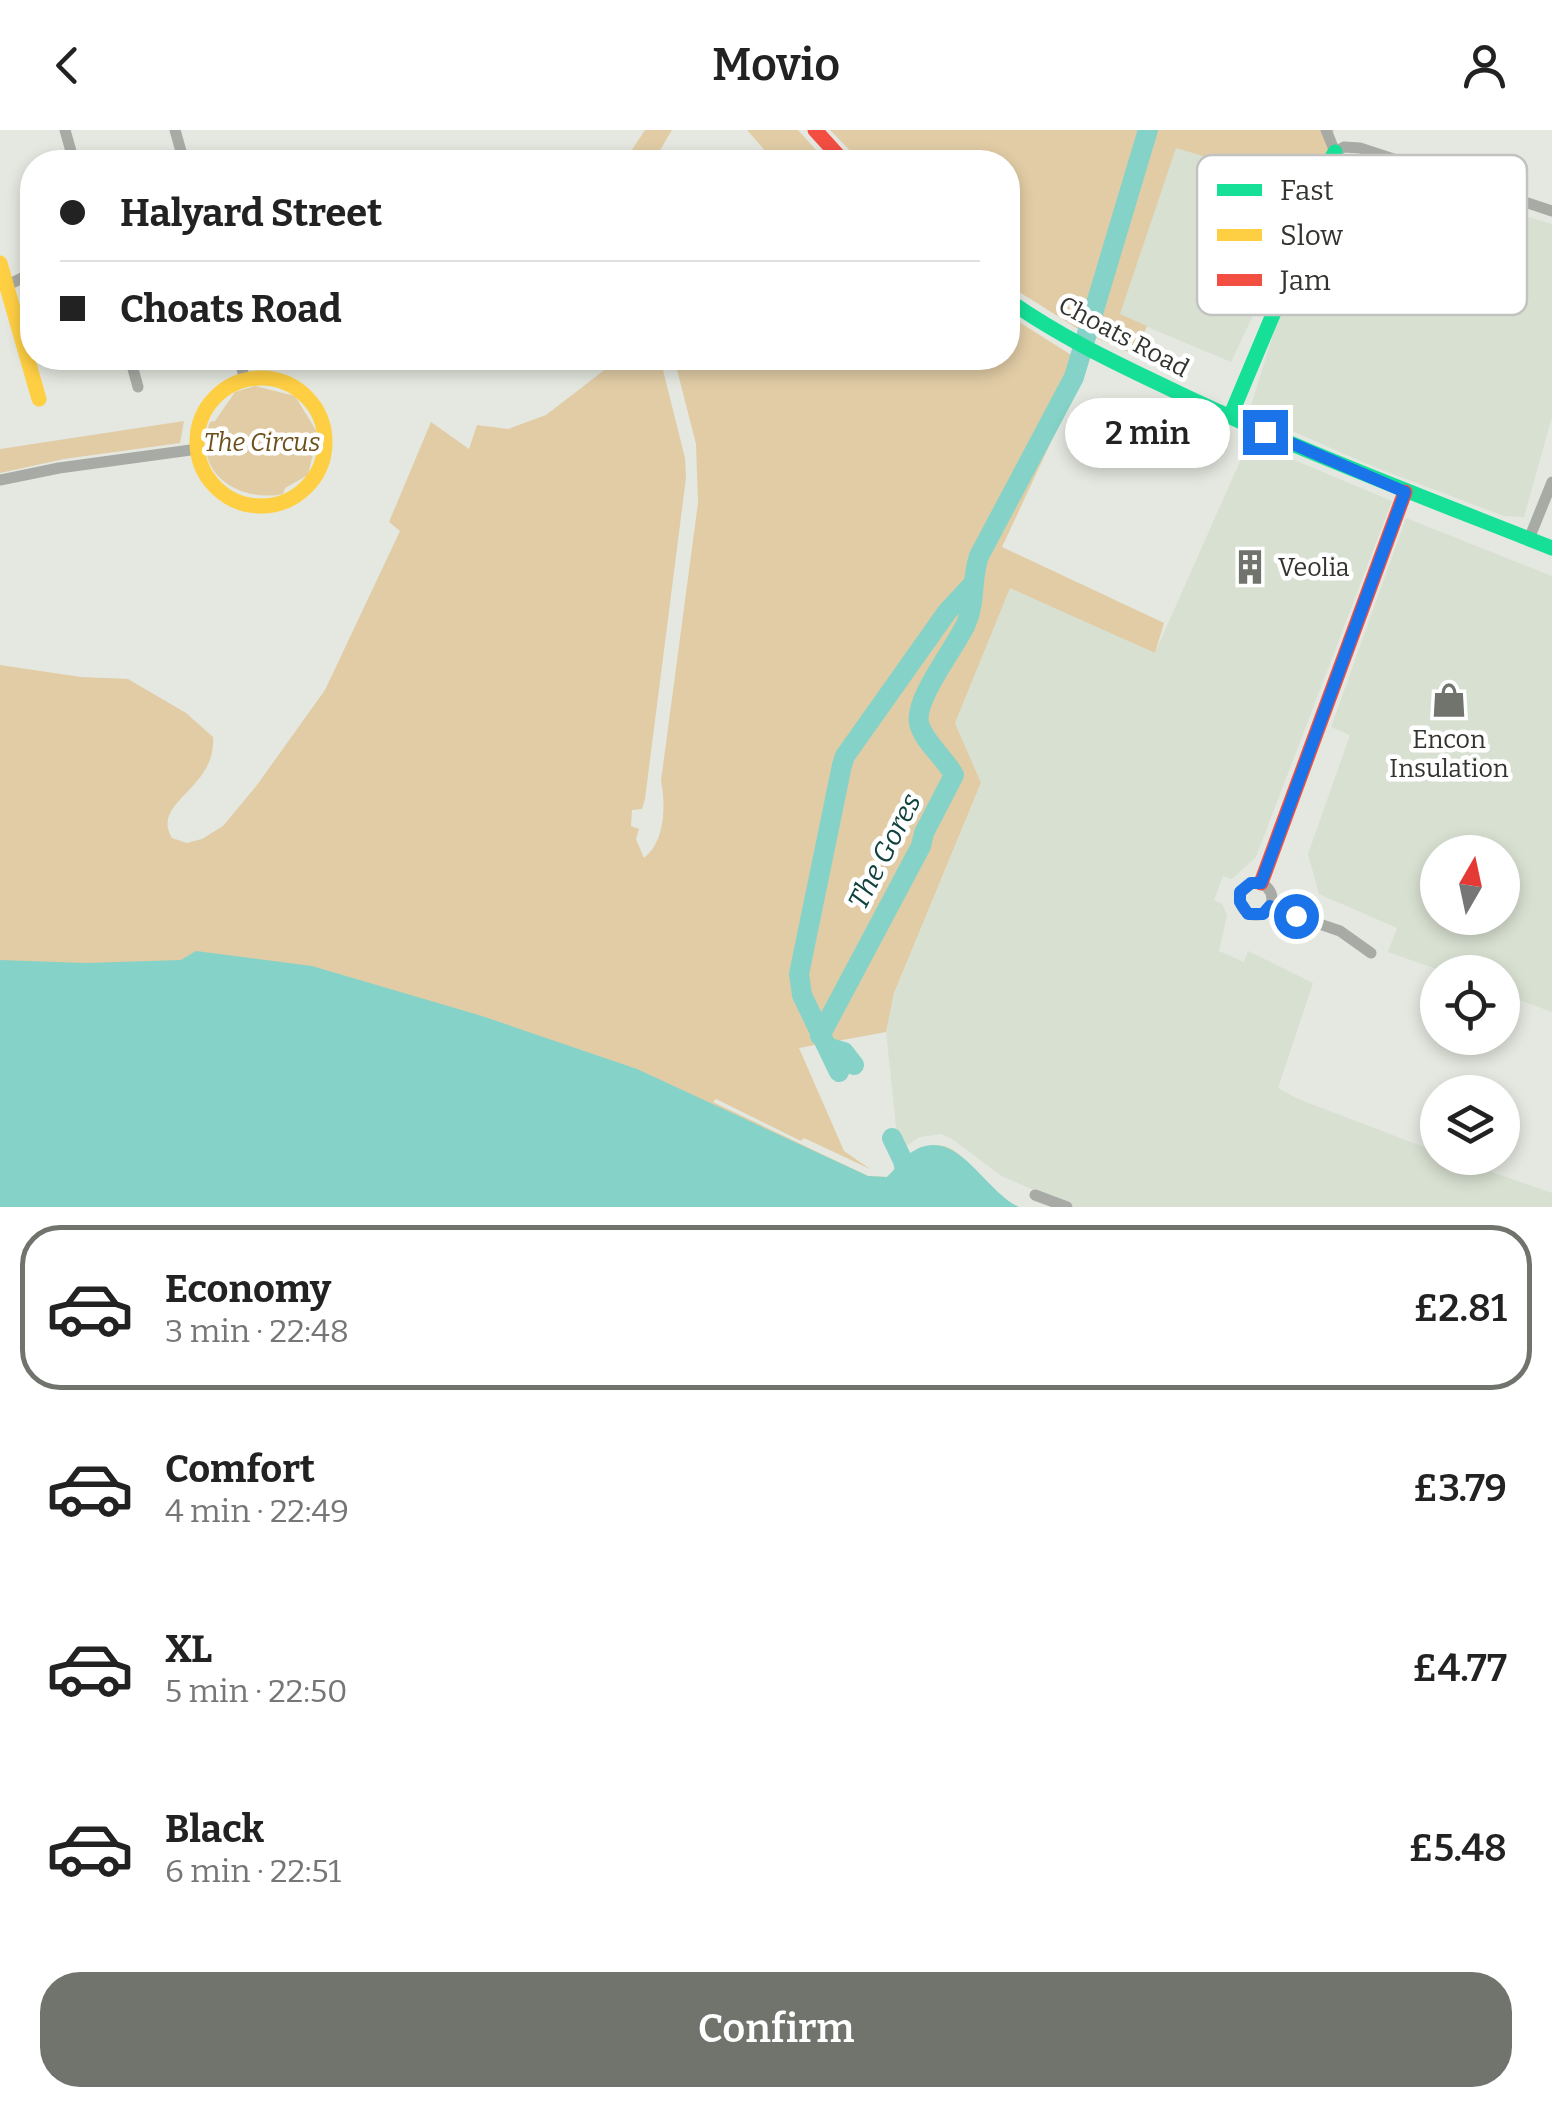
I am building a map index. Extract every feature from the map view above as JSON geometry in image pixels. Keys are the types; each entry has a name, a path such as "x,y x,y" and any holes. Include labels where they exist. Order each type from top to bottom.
{"street":[{"path":"815,130 833,150"},
{"path":"1326,130 1335,152"},
{"path":"1333,155 1344,148 1360,148 1381,155"},
{"path":"1527,203 1552,211"},
{"path":"0,264 20,335"},
{"path":"6,286 20,280"},
{"name":"Choats Road","path":"1020,308 1070,339 1230,418 1405,492 1552,548"},
{"path":"1230,418 1273,315"},
{"path":"30,370 38,399"},
{"path":"133,370 138,387"},
{"path":"242,370 245,380"},
{"path":"245,380 282,381 299,390 322,419 326,438 323,459 314,478 300,493 281,503 262,506 226,495 202,467 198,430 204,413 214,398 245,380"},
{"path":"0,480 198,448"},
{"path":"1529,539 1552,482"},
{"path":"1261,883 1405,492"},
{"path":"1251,883 1261,883 1270,890 1270,906 1263,914 1246,918 1240,892 1251,883"},
{"path":"1270,906 1340,931 1371,953"},
{"path":"1035,1195 1067,1207"}],"shaded area":[{"path":"1181,130 1233,155 1197,155 1197,315 1253,315 1231,362 1119,315"},
{"path":"1527,217 1552,224 1552,417 1524,517 1504,516 1374,467 1249,412 1279,315 1527,315"},
{"path":"1249,441 1392,501 1256,857 1232,879 1223,876 1214,900 1222,904 1227,915 1219,951 1244,962 1248,951 1313,983 1278,1088 1420,1146 1420,1175 1501,1175 1552,1193 1552,1207 1075,1207 1003,1177 941,1134 920,1137 904,1147 897,1136 886,1032 894,993 981,784 955,723 1010,587 1155,653"},
{"path":"1406,518 1552,576 1552,1012 1520,1000 1520,955 1420,955 1420,963 1388,952 1397,928 1319,894 1308,854 1350,735 1331,727"}],"green space":[{"path":"645,130 672,130 660,150 632,150"},
{"path":"747,130 798,130 816,150 764,150"},
{"path":"830,130 1334,130 1327,155 1200,155 1176,148 1120,314 1147,326 1135,355 1083,332 1020,293 1020,150 849,150"},
{"path":"1020,323 1087,365 1002,547 1164,623 1155,653 1010,588 955,723 981,783 894,993 886,1032 799,1048 844,1151 870,1169 804,1138 801,1141 716,1099 713,1102 868,1176 887,1177 912,1155 931,1146 946,1147 959,1154 1000,1196 1019,1207 0,1207 0,665 81,677 128,679 186,713 213,737 211,755 205,770 176,804 168,825 172,838 187,843 202,839 223,826 257,785 325,690 400,531 389,522 431,422 469,449 477,425 508,429 546,415 604,370 663,370 685,458 686,478 645,799 642,809 632,810 631,826 639,829 636,839 644,858 656,843 662,822 661,781 698,503 696,444 677,370 1020,370"},
{"name":"The Circus","path":"255,386 295,396 317,432 318,446 308,475 285,488 283,494 250,494 235,488 222,480 207,456 210,422 215,421 235,392"},
{"path":"184,421 180,443 64,459 0,473 0,449"}],"water":[{"path":"196,951 312,966 482,1016 637,1069 868,1176 887,1177 909,1154 925,1146 941,1146 968,1162 1019,1207 0,1207 0,960 181,960"}],"waterway":[{"name":"The Gores","path":"820,1036 921,846 954,775 921,730 919,713 936,674 966,624 979,556 1074,377 1148,130"},
{"name":"The Gores","path":"839,1072 802,995 799,974 842,765 947,612 972,585"},
{"name":"The Gores","path":"827,1047 844,1052 854,1065"},
{"name":"The Gores","path":"892,1138 903,1161 913,1207"}],"traffic: fast":[{"path":"1020,308 1083,346 1210,408 1552,548"},
{"path":"1230,417 1273,315"}],"traffic: slow":[{"path":"0,263 20,333"},
{"path":"31,370 39,399"},
{"path":"261,378 285,383 306,397 320,418 325,442 320,466 306,487 285,501 261,506 237,501 216,487 202,466 197,442 202,418 216,397 237,383 261,378"}],"traffic: jam":[{"path":"815,130 833,150"},
{"path":"1261,883 1405,492"}],"place":[{"name":"Veolia","path":"1250,567"},
{"name":"Encon Insulation","path":"1449,700"}],"route":[{"path":"1265,432 1405,492 1261,883 1251,883 1240,892 1240,902 1248,914 1263,914 1270,906 1296,916"}]}
